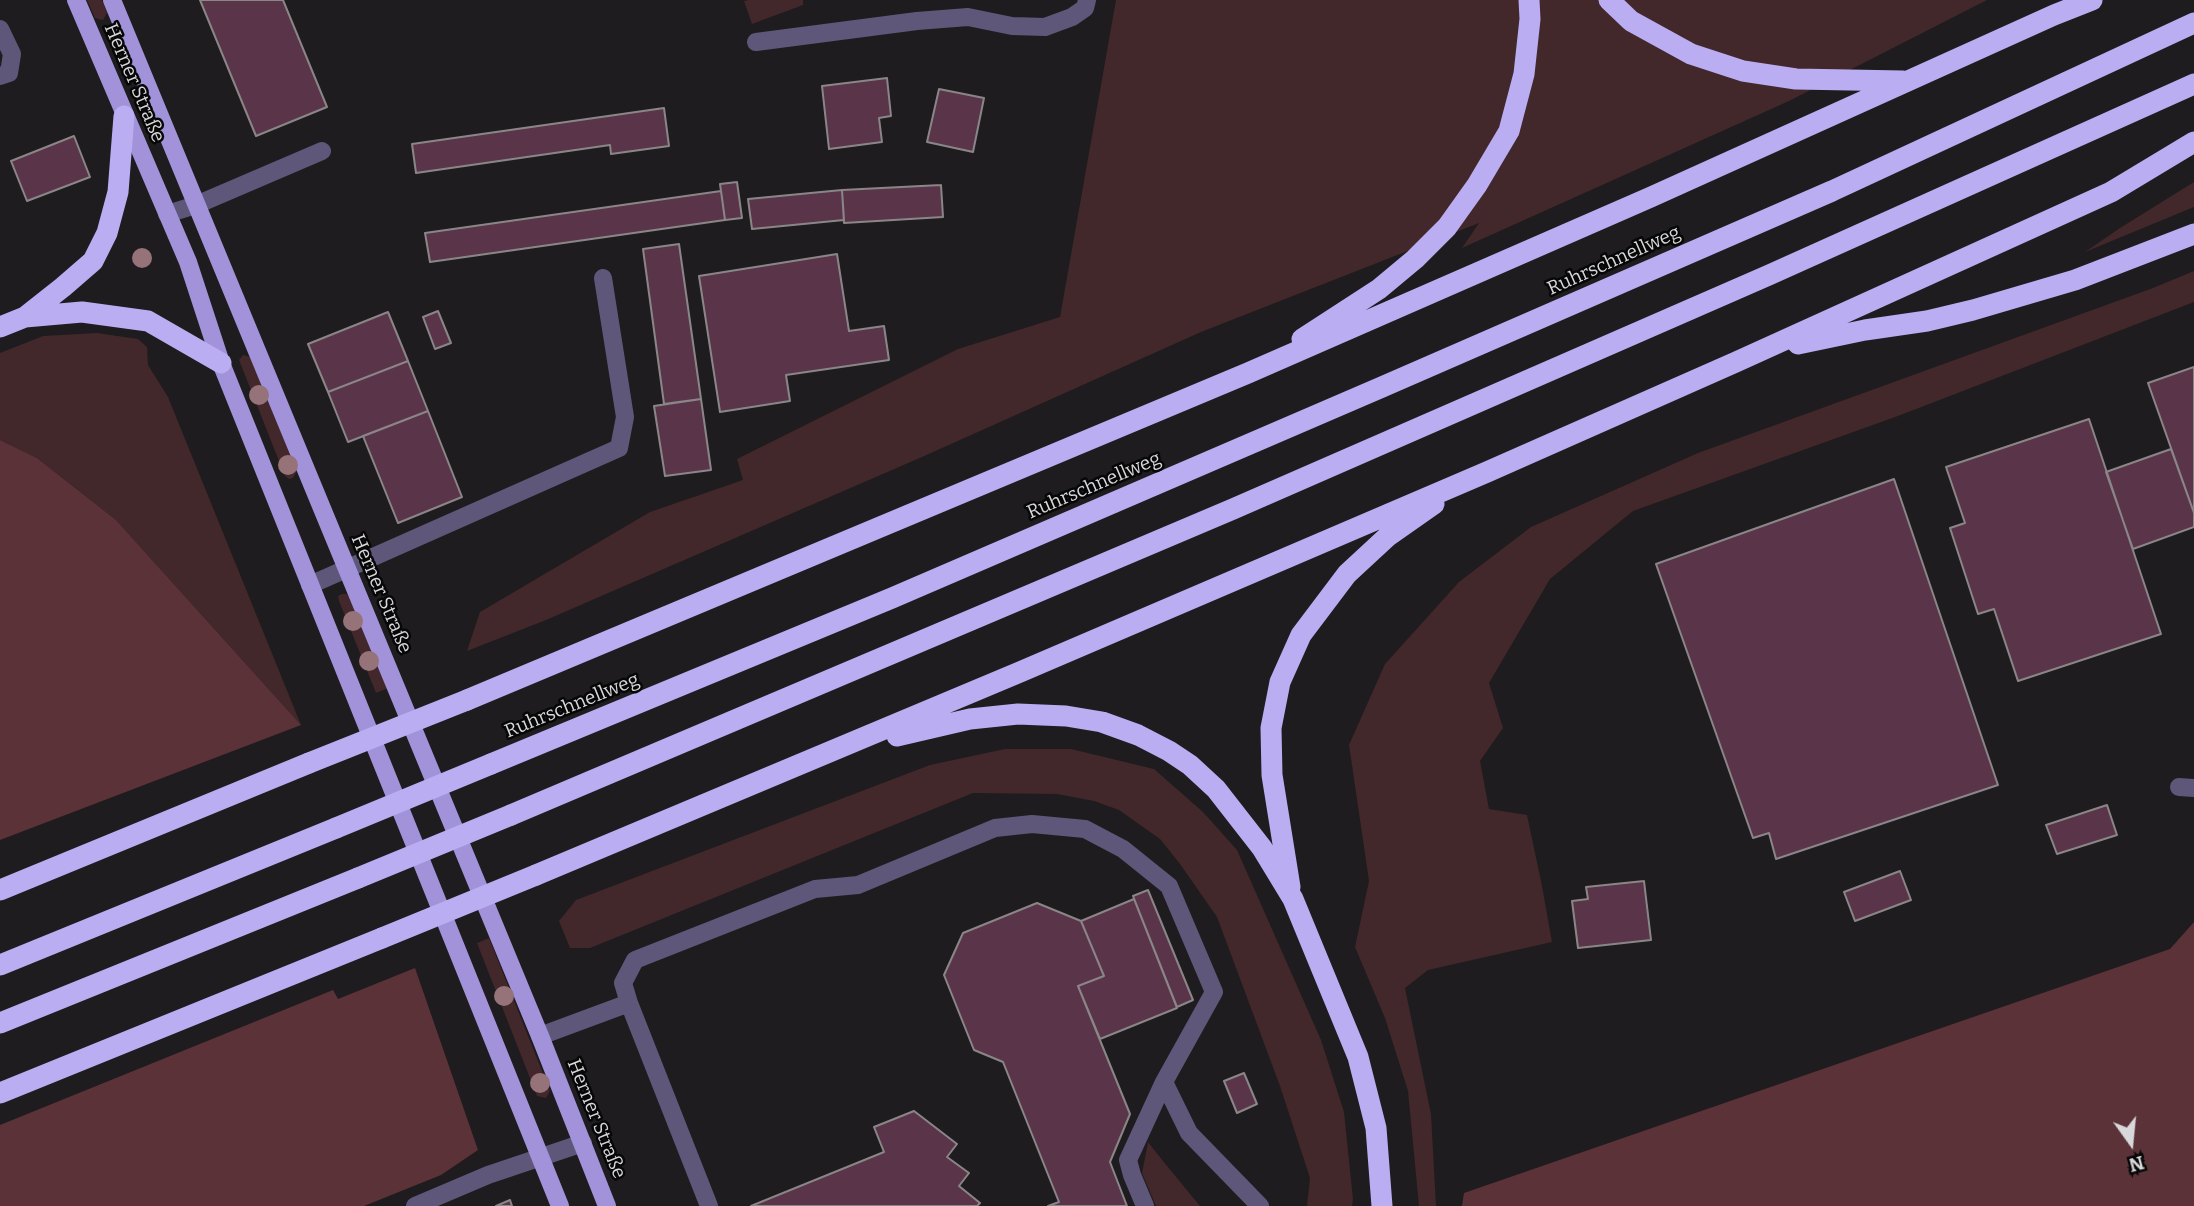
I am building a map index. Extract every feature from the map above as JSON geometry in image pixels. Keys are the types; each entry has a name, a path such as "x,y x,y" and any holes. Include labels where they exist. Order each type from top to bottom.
{"highway":[{"path":"1248,373 1379,289 1415,260 1447,227 1478,185 1509,131 1524,75 1530,19 1529,0"},
{"path":"1609,0 1631,21 1691,54 1743,71 1796,79 1908,81"},
{"path":"0,891 467,700 1248,373 2092,0"},
{"name":"Ruhrschnellweg","path":"0,965 892,598 1832,191 2194,23"},
{"path":"0,1023 511,816 1246,504 1780,270 2194,84"},
{"path":"0,327 25,317 93,261 107,233 118,192 124,116"},
{"path":"0,1093 794,768 1487,471 2100,197 2194,142"},
{"path":"1736,362 1808,341 1927,321 1973,310 2075,280 2194,234"},
{"path":"25,317 82,312 148,321 221,363"},
{"path":"1293,900 1272,775 1271,728 1280,682 1301,635 1347,574 1387,537 1442,498 1487,471"},
{"path":"794,768 885,738 970,719 1018,714 1066,716 1102,722 1138,735 1191,765 1235,811 1262,848 1293,900 1358,1057 1376,1128 1382,1206"}],"main road":[{"name":"Herner Straße","path":"76,0 188,262 221,363 560,1206"},
{"name":"Herner Straße","path":"112,0 540,1036 607,1206"}],"street":[{"path":"756,42 968,17 1012,26 1045,27 1072,17 1085,8 1087,0"},
{"path":"0,29 12,54 9,73 0,76"},
{"path":"167,214 196,205 322,151"},
{"path":"310,585 619,448 625,417 603,278"},
{"path":"709,1206 629,1003 623,983 635,960 815,889 858,885 995,828 1032,824 1085,829 1123,849 1169,886 1214,992 1164,1082 1128,1160 1145,1206"},
{"path":"540,1036 629,1003"},
{"path":"1164,1082 1189,1133 1260,1206"},
{"path":"415,1206 488,1175 583,1143"}],"shaded area":[{"path":"87,0 102,0 107,13 103,20 95,18"},
{"path":"803,0 803,5 752,24 744,1"},
{"path":"1116,0 1987,0 1789,101 1462,248 1479,223 1201,332 922,457 546,620 467,651 480,612 650,512 743,480 737,459 958,349 1060,317"},
{"path":"2194,182 2194,207 2085,252 2120,228"},
{"path":"2194,271 2194,302 1898,416 1633,511 1550,579 1489,683 1503,728 1480,761 1489,809 1527,815 1552,942 1428,970 1405,988 1431,1114 1436,1206 1419,1206 1408,1091 1385,1018 1355,947 1369,881 1349,745 1385,664 1459,582 1531,527 1698,453"},
{"path":"97,333 138,339 147,347 148,365 168,397 301,725 116,520 37,458 0,440 0,353 43,336"},
{"path":"243,355 250,357 297,471 293,478 285,476 239,360"},
{"path":"0,440 37,458 116,520 301,725 0,840"},
{"path":"347,594 350,598 388,688 376,693 339,601 338,596"},
{"path":"1005,749 1071,749 1154,769 1203,812 1237,850 1321,1040 1344,1112 1352,1206 1307,1206 1310,1178 1280,1086 1217,917 1160,839 1119,810 1094,801 1057,794 973,793 590,948 570,948 559,921 576,900 930,765"},
{"path":"2194,922 2194,1206 1462,1206 1464,1193 2170,949"},
{"path":"489,938 550,1091 546,1098 537,1096 477,943"},
{"path":"415,968 478,1150 441,1175 364,1206 0,1206 0,1125 333,990 338,999"},
{"path":"1148,1142 1200,1206 1156,1206 1142,1173"}],"building":[{"path":"200,0 283,0 327,107 256,136"},
{"path":"887,78 891,116 879,118 882,142 829,149 822,86"},
{"path":"939,89 984,98 973,152 927,142"},
{"path":"664,108 669,146 611,154 610,145 416,173 412,144"},
{"path":"74,136 90,177 27,201 11,161"},
{"path":"737,182 742,218 725,220 720,184"},
{"path":"941,185 943,217 844,223 842,190"},
{"path":"842,190 844,220 752,229 748,199"},
{"path":"721,191 725,220 430,262 425,233"},
{"path":"679,244 701,399 664,404 643,249"},
{"path":"837,254 849,331 884,326 889,360 786,375 790,401 720,412 699,276"},
{"path":"438,311 451,343 435,349 423,317"},
{"path":"388,312 408,361 328,392 308,344"},
{"path":"408,361 428,411 348,442 328,392"},
{"path":"2194,367 2194,513 2148,383"},
{"path":"701,399 711,470 665,476 654,406"},
{"path":"428,411 462,497 398,523 363,436"},
{"path":"2089,419 2161,634 2018,681 1994,609 1978,614 1950,528 1965,523 1946,467"},
{"path":"2171,449 2194,513 2194,527 2133,549 2106,472"},
{"path":"1894,479 1998,785 1776,859 1769,833 1753,838 1656,564"},
{"path":"2107,805 2117,835 2057,854 2046,825"},
{"path":"1900,871 1911,900 1855,921 1844,892"},
{"path":"1644,881 1651,940 1578,948 1572,901 1588,899 1586,887"},
{"path":"1148,890 1193,1000 1177,1007 1133,896"},
{"path":"1134,899 1177,1008 1100,1039 1078,986 1104,976 1081,921"},
{"path":"1037,903 1081,921 1104,976 1078,986 1130,1114 1110,1162 1127,1206 1048,1206 1059,1202 1003,1062 974,1050 944,975 963,933"},
{"path":"1244,1073 1257,1104 1237,1113 1224,1081"},
{"path":"914,1111 957,1144 947,1157 969,1173 959,1186 980,1203 977,1206 751,1206 884,1152 874,1127"},
{"path":"510,1200 512,1206 496,1206"}]}
